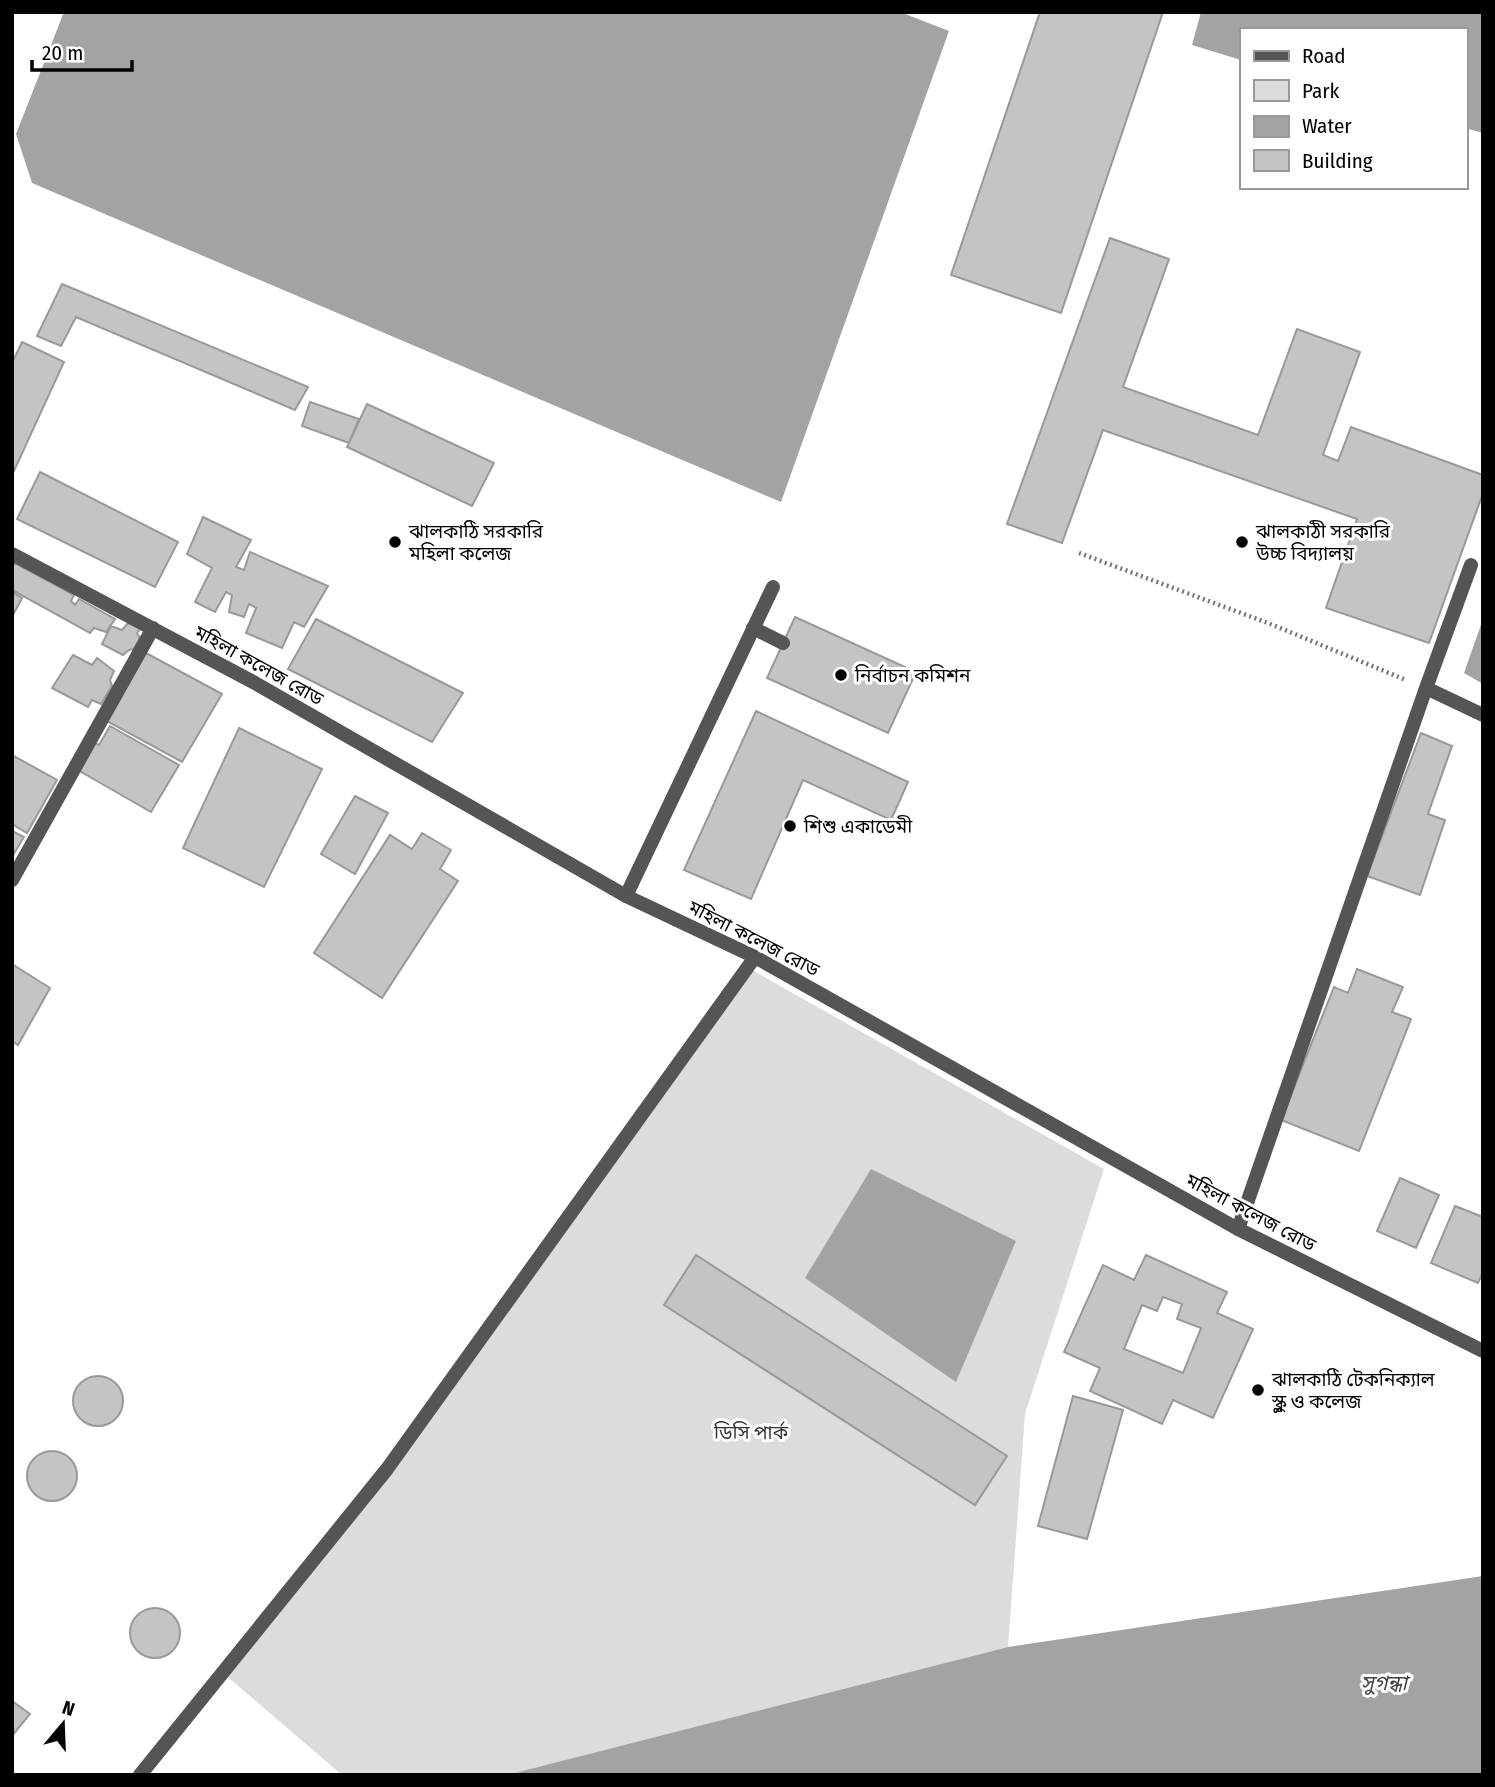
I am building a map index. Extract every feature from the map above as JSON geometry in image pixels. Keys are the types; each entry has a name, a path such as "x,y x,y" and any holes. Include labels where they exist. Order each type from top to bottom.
{"street":[{"name":"মহিলা কলেজ রোড","path":"12,554 256,683 626,896 755,957 1237,1229 1483,1350"},
{"path":"1237,1229 1471,565"},
{"path":"626,896 773,587"},
{"path":"12,880 152,628"},
{"path":"754,628 783,643"},
{"path":"1426,688 1483,715"},
{"path":"140,1775 387,1469 755,957"}],"path":[{"path":"1079,553 1268,623 1426,688"}],"green space":[{"name":"ডিসি পার্ক","path":"752,970 1104,1169 1025,1414 1008,1647 508,1775 342,1775 223,1673 387,1469"}],"water":[{"path":"64,12 900,12 949,31 781,502 32,183 16,134"},
{"path":"1201,12 1483,12 1483,133 1467,129 1467,28 1240,28 1240,60 1192,45"},
{"path":"1483,619 1483,684 1464,673"},
{"path":"871,1169 1016,1241 956,1382 805,1278"},
{"name":"সুগন্ধা","path":"1483,1576 1483,1775 507,1775 1008,1647"}],"building":[{"path":"1040,12 1163,12 1061,313 951,275"},
{"path":"1110,238 1169,259 1123,387 1258,435 1297,329 1360,352 1323,455 1338,461 1351,427 1483,475 1483,493 1429,643 1326,608 1357,519 1103,430 1062,543 1007,524"},
{"path":"62,284 308,387 295,410 76,317 61,346 37,336"},
{"path":"22,342 64,362 14,471 12,363"},
{"path":"310,402 359,419 349,443 302,426"},
{"path":"367,404 494,463 472,506 347,447"},
{"path":"40,472 178,542 155,587 17,519"},
{"path":"203,517 251,540 236,567 244,570 250,552 328,586 304,627 294,622 282,648 246,633 256,608 249,604 244,617 229,612 232,595 226,592 215,612 195,602 212,568 187,554"},
{"path":"15,563 74,595 71,601 75,605 79,599 115,619 106,632 94,628 90,633 12,590 12,569"},
{"path":"12,592 22,598 12,617"},
{"name":"নির্বাচন কমিশন","path":"795,617 916,672 888,733 767,678"},
{"path":"316,619 463,693 432,742 288,669"},
{"path":"128,623 141,628 137,633 140,638 134,649 123,655 102,644 111,626 122,630"},
{"path":"146,653 222,694 182,762 107,721"},
{"path":"73,655 92,665 97,658 114,671 110,680 112,686 101,704 92,700 88,707 52,688"},
{"path":"756,711 908,782 891,820 803,780 751,899 684,870"},
{"path":"110,726 179,765 151,812 76,769 92,741 99,745"},
{"path":"239,728 322,769 264,887 183,848"},
{"path":"1421,733 1452,746 1428,814 1445,820 1420,895 1367,876"},
{"path":"12,755 57,780 27,833 12,824"},
{"path":"355,796 388,813 355,874 321,854"},
{"path":"12,831 24,837 12,857"},
{"path":"422,833 451,850 440,869 458,881 382,998 314,953 390,835 412,849"},
{"path":"12,964 50,988 18,1045 12,1041"},
{"path":"1357,969 1403,987 1392,1012 1411,1019 1359,1151 1281,1120 1334,987 1348,993"},
{"path":"1400,1178 1439,1195 1416,1248 1377,1231"},
{"path":"1455,1206 1483,1217 1483,1272 1478,1283 1431,1263"},
{"path":"696,1255 1007,1456 975,1505 664,1305"},
{"path":"1146,1255 1227,1292 1217,1313 1253,1329 1213,1418 1173,1400 1162,1424 1090,1391 1100,1368 1064,1352 1103,1265 1134,1280","holes":["1163,1297 1182,1304 1177,1319 1201,1328 1183,1373 1124,1349 1142,1305 1157,1311"]},
{"path":"98,1376 116,1383 123,1401 116,1419 98,1426 80,1419 73,1401 80,1383"},
{"path":"1073,1396 1123,1410 1087,1539 1038,1526"},
{"path":"52,1451 70,1458 77,1476 70,1494 52,1501 34,1494 27,1476 34,1458"},
{"path":"155,1608 173,1615 180,1633 173,1651 155,1658 137,1651 130,1633 137,1615"},
{"path":"12,1701 30,1714 12,1736"}],"place":[{"name":"ঝালকাঠি সরকারি মহিলা কলেজ","path":"395,542"},
{"name":"ঝালকাঠী সরকারি উচ্চ বিদ্যালয়","path":"1242,542"},
{"name":"নির্বাচন কমিশন","path":"841,675"},
{"name":"শিশু একাডেমী","path":"790,826"},
{"name":"ঝালকাঠি টেকনিক্যাল স্কুল ও কলেজ","path":"1258,1390"}]}
